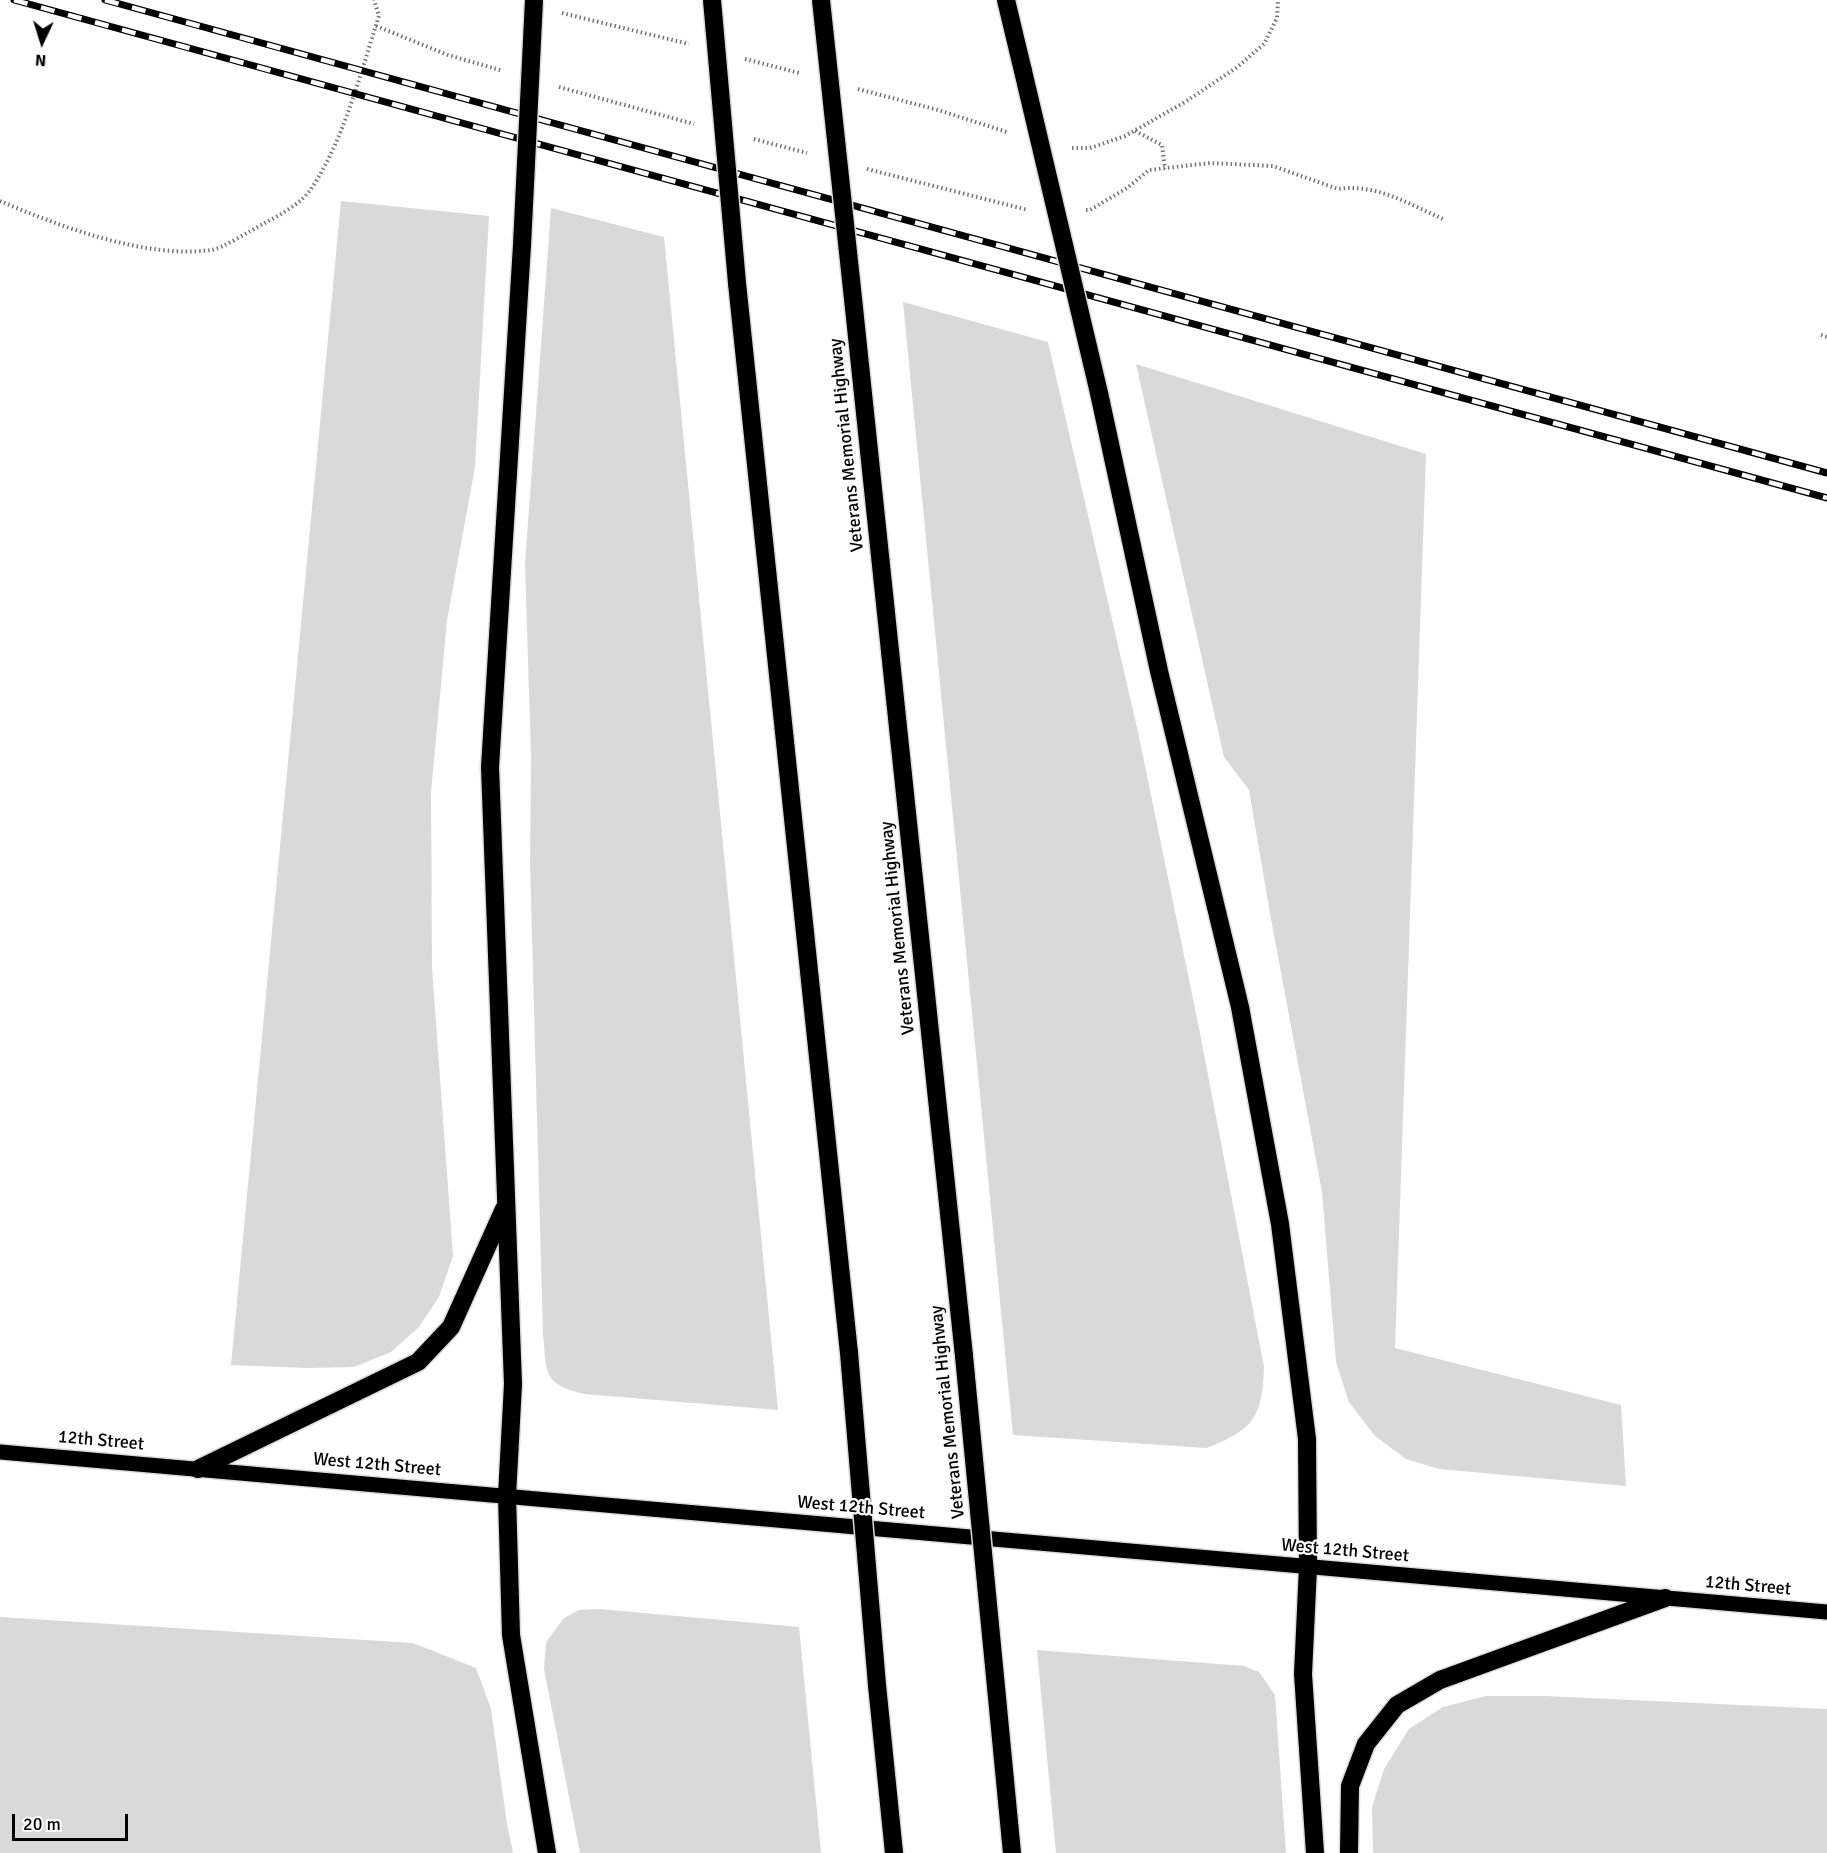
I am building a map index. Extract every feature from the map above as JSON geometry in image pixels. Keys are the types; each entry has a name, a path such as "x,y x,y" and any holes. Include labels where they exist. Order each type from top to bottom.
{"highway":[{"path":"534,0 522,245 490,767 513,1384 507,1496 511,1635 547,1853"},
{"path":"712,0 737,283 849,1353 877,1685 894,1853"},
{"name":"Veterans Memorial Highway","path":"821,0 964,1356 1012,1853"},
{"path":"1006,0 1099,393 1159,671 1240,1007 1280,1224 1307,1439 1308,1567 1303,1674 1315,1853"},
{"path":"198,1469 418,1362 451,1327 506,1205"},
{"path":"1349,1853 1350,1786 1366,1744 1397,1705 1440,1680 1665,1598"}],"main road":[{"name":"12th Street","path":"0,1452 198,1469"},
{"name":"West 12th Street","path":"198,1469 1665,1598"},
{"name":"12th Street","path":"1665,1598 1827,1612"}],"path":[{"path":"0,201 54,224 132,245 170,250 213,250 285,212 309,192 327,162 342,126 379,16 374,0"},
{"path":"1070,148 1090,148 1125,136 1185,102 1236,68 1264,44 1276,18 1278,0"},
{"path":"554,11 698,47"},
{"path":"376,26 448,55 504,71"},
{"path":"744,59 801,74"},
{"path":"548,84 698,124"},
{"path":"847,86 938,110 1017,135"},
{"path":"1134,131 1162,145 1165,169"},
{"path":"744,137 813,155"},
{"path":"1079,210 1090,210 1127,189 1149,170 1210,163 1273,166 1338,189 1348,187 1377,190 1443,219"},
{"path":"860,167 1022,210 1034,210"},
{"path":"1821,335 1827,337"}],"shaded area":[{"path":"341,201 489,216 475,467 447,620 431,792 432,968 453,1256 439,1297 419,1327 391,1352 354,1367 231,1365"},
{"path":"551,208 664,237 778,1410 584,1394 560,1386 554,1381 549,1374 545,1358 530,865 531,756 525,564"},
{"path":"903,302 1048,342 1138,732 1199,1028 1264,1367 1261,1398 1252,1420 1235,1434 1207,1448 1013,1435"},
{"path":"1136,364 1426,454 1395,1348 1621,1405 1626,1486 1439,1469 1406,1459 1375,1436 1349,1402 1336,1362 1322,1192 1249,790 1224,757"},
{"path":"599,1609 799,1627 821,1853 580,1853 544,1669 546,1642 564,1618 579,1610"},
{"path":"0,1617 413,1643 476,1668 491,1709 513,1853 0,1853"},
{"path":"1037,1650 1244,1666 1259,1672 1275,1695 1286,1853 1056,1853"},
{"path":"1486,1696 1545,1696 1827,1709 1827,1853 1373,1853 1372,1807 1384,1769 1409,1729 1443,1707"}],"railway":[{"path":"14,0 1827,498"},
{"path":"105,0 1827,473"}]}
